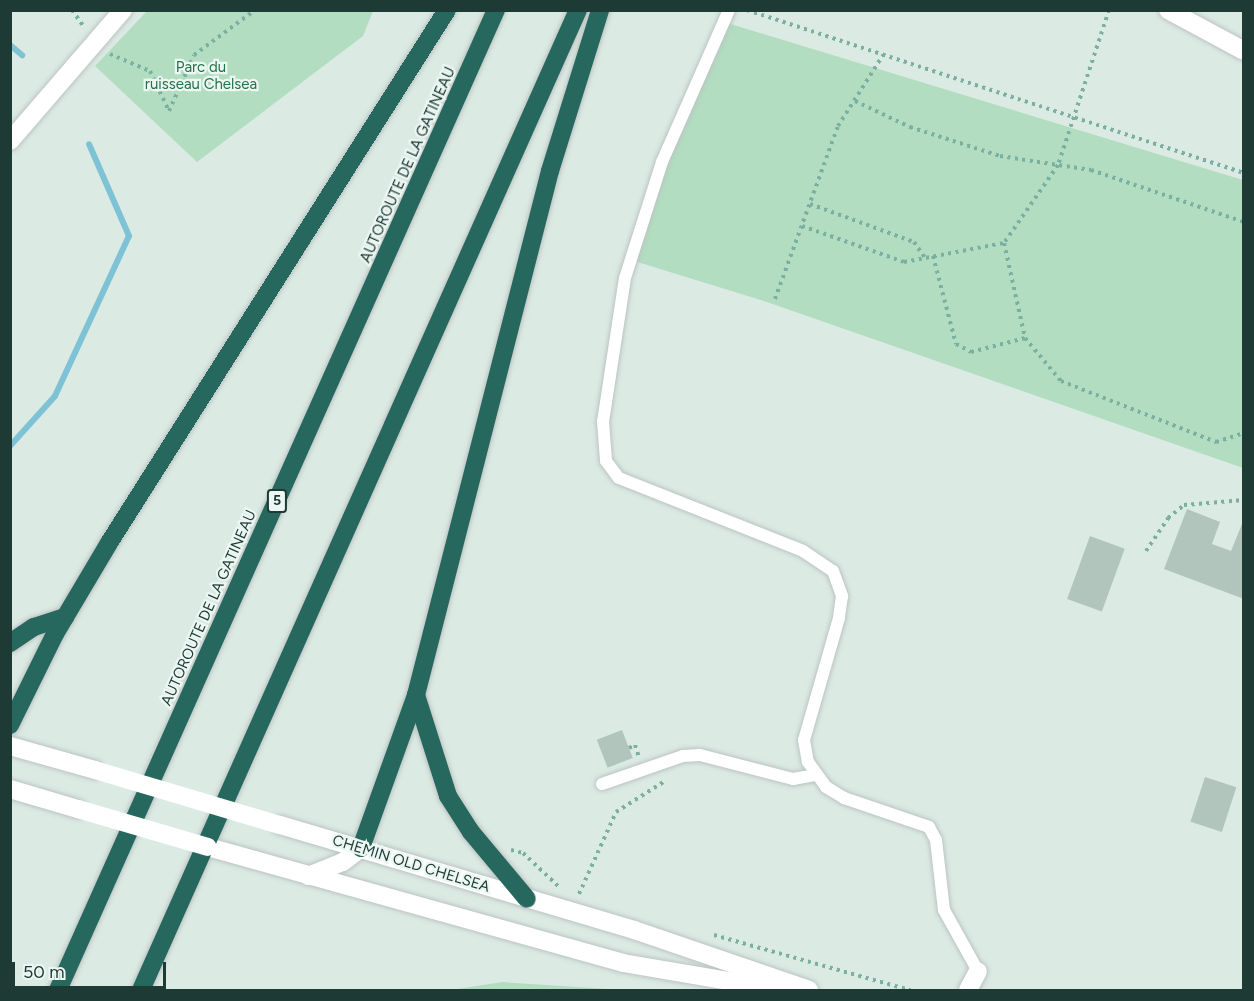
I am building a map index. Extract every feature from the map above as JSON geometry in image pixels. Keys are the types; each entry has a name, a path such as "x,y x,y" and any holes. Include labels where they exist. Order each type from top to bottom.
{"highway":[{"path":"10,725 65,617 447,10"},
{"name":"AUTOROUTE DE LA GATINEAU","path":"58,990 496,10"},
{"path":"141,990 578,10"},
{"path":"361,848 416,695 547,182 600,10"},
{"path":"10,643 34,627 65,617"},
{"path":"416,695 448,796 471,832 527,899"}],"street":[{"path":"10,141 123,10"},
{"path":"1168,10 1244,51"},
{"name":"CHEMIN OLD CHELSEA","path":"10,746 634,930 809,990"},
{"path":"10,789 265,864 623,963 781,990"},
{"path":"308,876 343,862 361,848"},
{"path":"968,990 978,971"},
{"path":"978,971 981,990"}],"lane":[{"path":"729,10 662,162 625,278 603,445 606,461 620,478 803,551 833,571 842,596 840,618 804,740 815,775 844,798 929,827 936,840 944,910 978,971"},
{"path":"602,784 666,761 700,755 793,779 815,775"}],"path":[{"path":"97,41 117,60 150,71 170,111 194,55 255,10"},
{"path":"747,10 1244,173"},
{"path":"802,226 904,262 1004,243 1058,165 1109,10"},
{"path":"775,299 838,126 883,55"},
{"path":"855,101 910,127 1000,156 1091,170 1244,222"},
{"path":"810,204 914,242 926,258"},
{"path":"1004,243 1025,338 1061,381 1216,442 1244,433"},
{"path":"933,256 956,344 971,352 1025,338"},
{"path":"1146,551 1168,518 1184,505 1244,500"},
{"path":"629,748 635,744 638,753"},
{"path":"578,894 610,819 623,806 666,780 666,761"},
{"path":"504,853 513,850 523,853 542,875 563,888"},
{"path":"569,891 588,898"},
{"path":"711,934 910,990"}],"green space":[{"name":"Parc du ruisseau Chelsea","path":"147,11 373,11 363,36 197,162 95,66"},
{"path":"724,22 1243,180 1243,468 767,302 631,260 662,162"},
{"path":"502,982 608,989 609,990 451,990"}],"building":[{"path":"1187,509 1220,522 1212,544 1231,551 1244,519 1244,599 1164,569"},
{"path":"1090,536 1125,549 1102,612 1067,599"},
{"path":"622,730 633,758 608,768 597,740"},
{"path":"1205,777 1236,787 1222,832 1190,822"}],"waterway":[{"path":"10,45 22,55"},
{"path":"10,446 55,396 129,236 89,144"}]}
